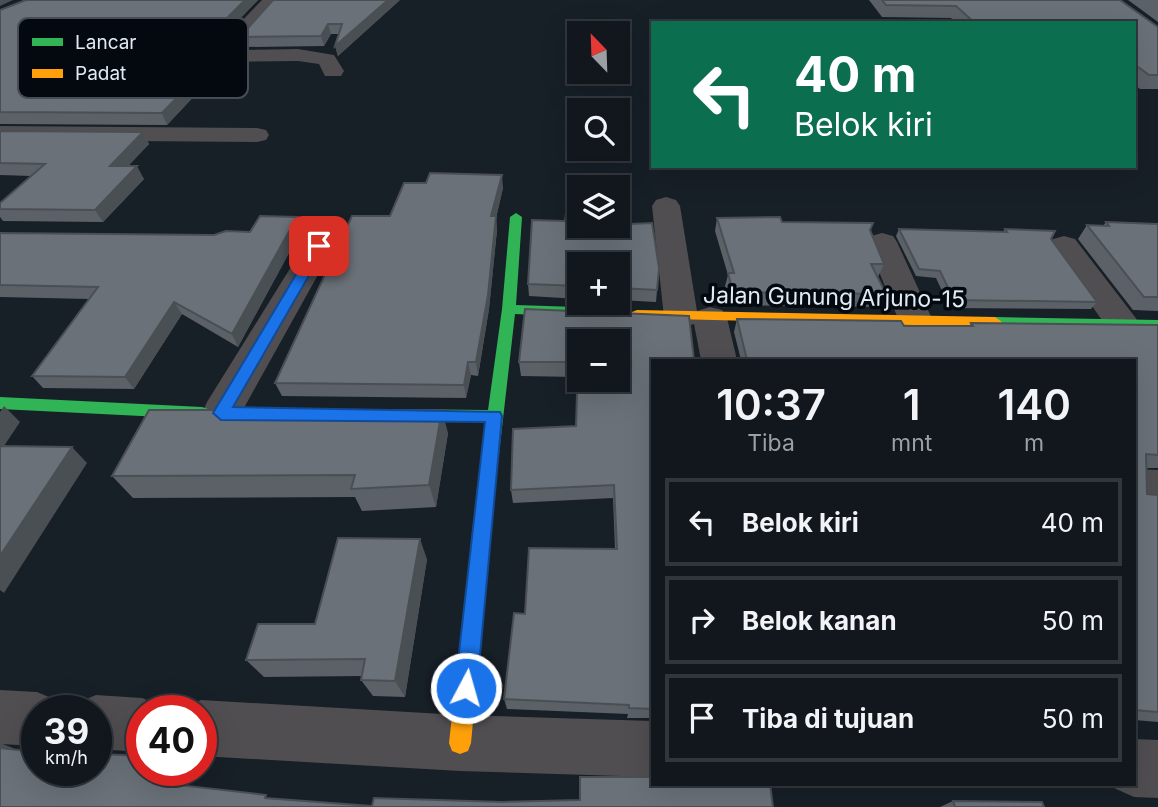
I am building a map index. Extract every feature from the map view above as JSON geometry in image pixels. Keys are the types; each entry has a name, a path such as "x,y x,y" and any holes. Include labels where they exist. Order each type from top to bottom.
{"street":[{"path":"248,26 272,0"},
{"path":"248,60 316,57 327,59 333,71"},
{"path":"0,133 257,135"},
{"path":"666,206 696,317 718,359"},
{"path":"460,743 494,416 509,309 516,217"},
{"path":"882,242 916,321"},
{"path":"1064,245 1122,325"},
{"path":"0,403 228,413 319,246"},
{"path":"509,309 567,312"},
{"name":"Jalan Gunung Arjuno-15","path":"630,315 1158,325"},
{"path":"371,415 494,416"},
{"path":"1136,487 1158,488"},
{"path":"0,717 21,718"},
{"path":"217,729 460,743 651,750"},
{"path":"1136,768 1158,769"}],"building":[{"path":"26,0 245,0 227,18 18,18 18,98 177,98 162,113 0,112 0,10"},
{"path":"273,0 388,0 335,46 342,24 328,24 321,36 248,37 248,28"},
{"path":"882,0 1120,0 1158,27 1158,75 1149,75 1136,65 1136,21 973,21 956,6 886,5"},
{"path":"0,131 143,132 110,166 137,166 95,210 0,209 0,203 45,164 0,163"},
{"path":"430,173 502,175 491,216 496,216 488,295 476,362 468,362 464,385 275,383 352,216 390,216 404,183 426,183"},
{"path":"567,204 567,238 630,238 630,224 652,223 659,268 657,290 630,289 630,252 567,252 567,286 528,284 532,220 565,221"},
{"path":"260,216 297,217 232,334 174,302 125,377 32,376 98,287 0,285 0,233 214,235 226,231 250,232"},
{"path":"780,217 782,222 873,223 870,230 884,264 871,264 886,294 733,292 728,273 734,273 717,218"},
{"path":"1106,222 1158,224 1158,297 1144,297 1087,225 1109,226"},
{"path":"899,229 1055,231 1051,239 1097,302 954,300 940,271 919,269"},
{"path":"525,309 567,311 567,315 689,316 694,359 651,359 651,709 629,708 629,705 504,699 514,613 525,614 529,548 617,549 614,485 511,490 513,429 576,426 577,392 630,392 630,329 567,329 567,362 519,362"},
{"path":"737,319 901,321 904,326 973,326 971,323 1158,325 1158,455 1146,454 1147,494 1158,495 1158,712 1136,710 1136,359 747,359"},
{"path":"149,410 442,410 429,485 351,489 355,475 112,476"},
{"path":"0,446 72,447 0,556"},
{"path":"338,538 420,539 395,681 361,680 365,659 246,660 258,624 315,624"},
{"path":"0,748 21,750 21,786 112,786 112,754 126,755 126,786 187,786 266,795 265,798 372,806 374,798 502,802 580,800 580,777 651,777 651,786 770,786 773,807 0,807"},
{"path":"953,801 1042,802 1044,807 955,807"}],"traffic: fast":[{"path":"486,489 509,309 516,217"},
{"path":"509,309 567,312"},
{"path":"995,322 1158,325"},
{"path":"0,403 202,413"},
{"path":"391,415 494,416"}],"traffic: slow":[{"path":"637,315 995,322"},
{"path":"460,743 486,489"}],"route":[{"path":"319,246 221,413 494,416 466,688"}]}
